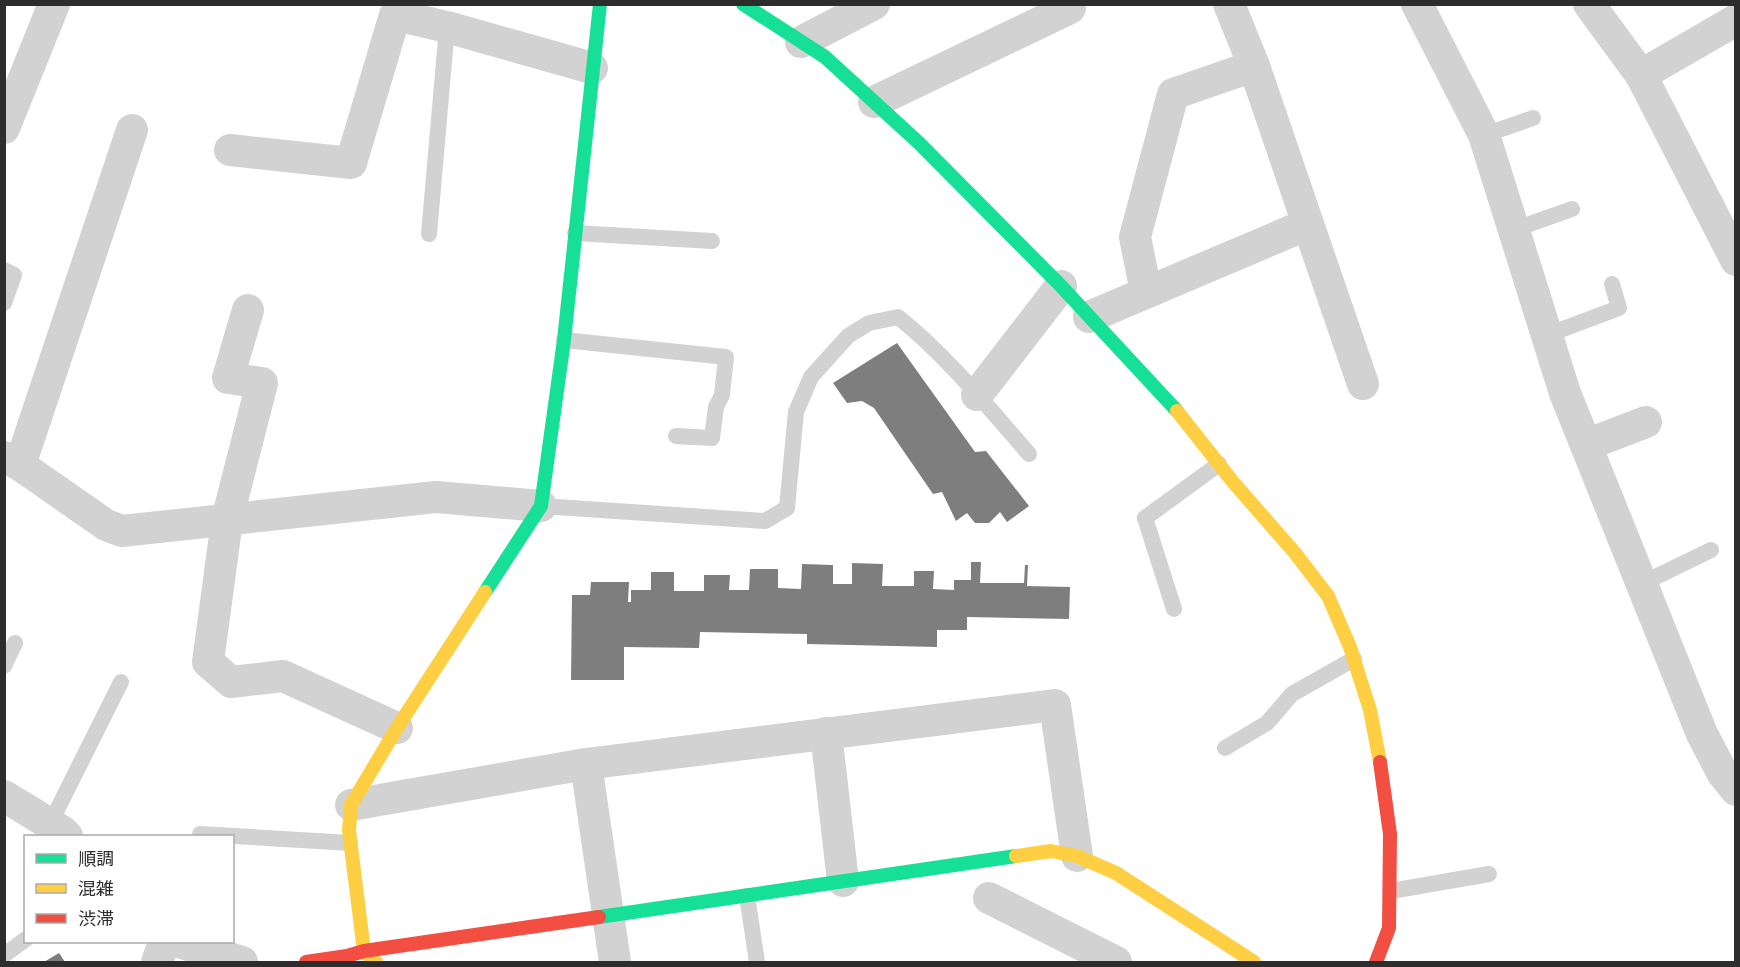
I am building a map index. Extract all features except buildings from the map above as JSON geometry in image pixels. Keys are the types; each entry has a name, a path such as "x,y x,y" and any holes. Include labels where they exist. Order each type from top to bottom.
{"street":[{"path":"4,129 54,4"},
{"path":"358,958 349,831 351,805 397,728 541,506 564,340 600,4"},
{"path":"743,4 825,57 919,143 1061,286 1167,399 1328,596 1354,659 1370,710 1382,771 1390,834 1391,891 1389,927 1376,963"},
{"path":"801,42 874,4"},
{"path":"1229,4 1254,66 1363,384"},
{"path":"1417,4 1484,135 1565,393 1702,734 1723,774 1736,790"},
{"path":"1589,4 1641,75 1736,260"},
{"path":"874,102 1070,8"},
{"path":"230,150 351,163 395,15 447,27 592,68"},
{"path":"1641,75 1736,21"},
{"path":"1146,291 1135,237 1173,94 1254,66"},
{"path":"132,130 12,461 106,525 122,531 436,497 541,506"},
{"path":"1089,317 1308,224"},
{"path":"977,394 1061,286"},
{"path":"248,310 228,378 262,383 227,520 208,662 231,682 284,676 397,728"},
{"path":"1586,445 1646,422"},
{"path":"351,805 586,764 1055,705 1077,856"},
{"path":"826,733 843,881"},
{"path":"586,764 615,963"},
{"path":"4,796 58,830"},
{"path":"306,963 358,958 609,915 1051,851 1077,856 1116,873 1254,963"},
{"path":"989,898 1115,962"},
{"path":"157,963 165,943"},
{"path":"182,943 242,963"}],"lane":[{"path":"429,234 447,27"},
{"path":"1484,135 1533,118"},
{"path":"1513,230 1572,209"},
{"path":"575,233 712,241"},
{"path":"4,270 14,274 4,303"},
{"path":"1547,335 1619,308 1612,284"},
{"path":"541,506 765,521 787,507 796,411 811,377 848,336 869,323 898,317 913,328 977,394 1029,454"},
{"path":"564,340 726,357 722,395 716,407 712,438 676,436"},
{"path":"1174,609 1145,518 1219,464"},
{"path":"1641,584 1711,550"},
{"path":"4,666 15,643"},
{"path":"1225,748 1266,723 1292,694 1354,659"},
{"path":"58,830 121,682"},
{"path":"200,834 217,835"},
{"path":"234,836 350,843"},
{"path":"1391,891 1489,874"},
{"path":"747,896 757,963"},
{"path":"4,955 24,940"}],"traffic: fast":[{"path":"485,592 541,506 564,340 600,4"},
{"path":"743,4 825,57 919,143 1061,286 1177,411"},
{"path":"599,917 1016,856"}],"traffic: slow":[{"path":"1177,411 1328,596 1350,647 1370,710 1380,762"},
{"path":"376,962 364,951 349,831 351,805 397,728 485,592"},
{"path":"1016,856 1051,851 1077,856 1116,873 1254,962"}],"traffic: jam":[{"path":"1376,962 1389,928 1390,834 1380,762"},
{"path":"306,962 364,951 599,917"}]}
